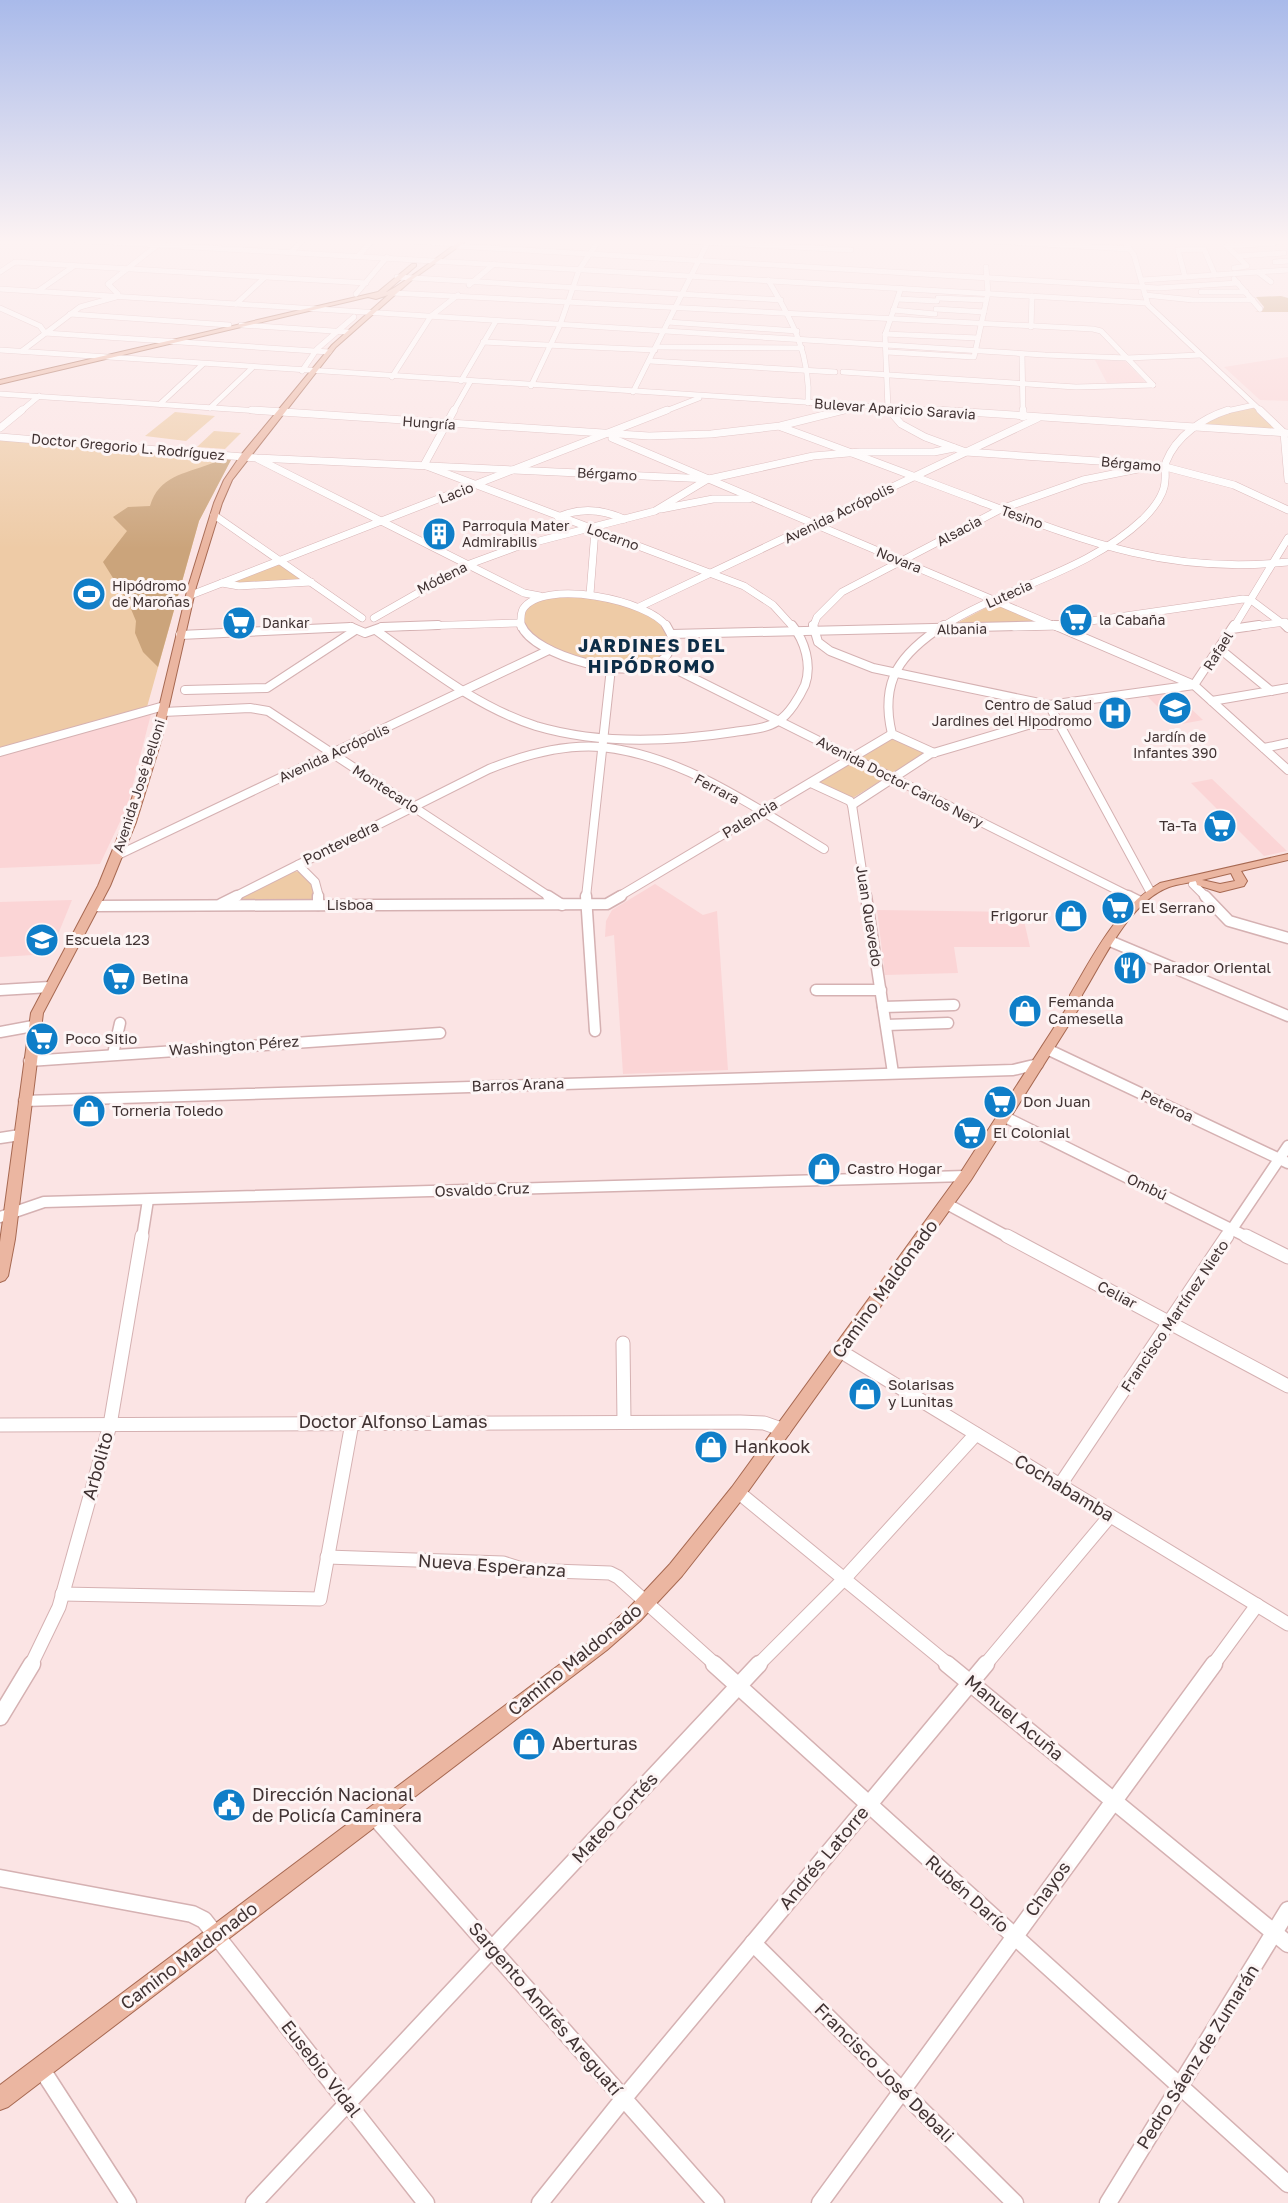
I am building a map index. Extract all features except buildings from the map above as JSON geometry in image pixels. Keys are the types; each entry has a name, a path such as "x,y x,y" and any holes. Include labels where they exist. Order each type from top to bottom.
{"main road":[{"path":"0,380 152,343"},
{"path":"0,380 167,343"},
{"name":"Avenida José Belloni","path":"0,1276 6,1214 20,1135 33,1026 50,987 118,855 153,749 191,591 214,515 228,480 244,457 337,343"},
{"name":"Camino Maldonado","path":"1114,942 1154,900 1197,883 1288,857"},
{"name":"Camino Maldonado","path":"0,2099 601,1644 645,1604 697,1546 738,1492 966,1176 1077,1003 1084,998 1138,901 1150,891 1176,881 1288,864"}],"street":[{"path":"22,351 32,343"},
{"path":"184,343 328,352"},
{"path":"302,371 315,351 324,343"},
{"path":"392,377 414,343"},
{"path":"461,381 483,343"},
{"path":"501,343 656,349 802,348"},
{"path":"633,392 659,343"},
{"path":"800,343 810,370 808,403"},
{"path":"882,343 1022,354 1127,358 1201,356"},
{"path":"886,343 888,409"},
{"path":"887,352 969,358 974,357 977,343"},
{"path":"848,366 888,372 1022,384 1087,387 1153,385 1111,343"},
{"path":"1188,343 1286,433 1288,480"},
{"path":"531,386 550,345"},
{"name":"Bulevar Aparicio Saravia","path":"0,350 1286,433"},
{"path":"1022,354 1023,417"},
{"path":"650,361 835,372"},
{"path":"160,404 203,364"},
{"path":"210,408 252,368"},
{"path":"843,372 888,372"},
{"path":"424,465 470,382"},
{"name":"Hungría","path":"0,394 605,435 702,435 780,426 842,412 855,406"},
{"path":"0,428 39,396"},
{"name":"Lacio","path":"191,591 222,583 702,397"},
{"path":"1161,466 1190,428 1210,415 1254,405"},
{"name":"Bérgamo","path":"888,409 898,422 915,432 966,452 1132,467"},
{"name":"Avenida Acrópolis","path":"639,607 1038,418"},
{"name":"Tesino","path":"780,426 1104,547 1142,557 1189,564 1272,565 1288,562"},
{"name":"Novara","path":"605,435 1194,685"},
{"name":"Doctor Gregorio L. Rodríguez","path":"0,437 257,458"},
{"name":"Bérgamo","path":"257,458 709,479 781,460 849,452 941,452 954,448"},
{"path":"257,458 524,593 543,596 590,594 639,607 663,624 671,634 672,644 661,662 642,667 611,668 580,662 549,650 532,639 520,623"},
{"name":"Locarno","path":"424,465 474,486 713,573 766,600 794,628"},
{"name":"Bérgamo","path":"1161,466 1234,485 1288,510"},
{"name":"Alsacia","path":"813,628 837,595 1001,509 1083,480 1132,467 1161,466"},
{"name":"Lutecia","path":"892,734 890,697 895,673 907,653 940,629 995,600 1056,573 1104,547 1137,524 1153,507 1164,488 1161,466"},
{"name":"Módena","path":"655,511 709,479"},
{"name":"Módena","path":"374,618 405,598 467,565 516,547 655,511 713,499 758,500"},
{"path":"558,517 590,510 608,512 624,519"},
{"path":"214,515 362,618"},
{"path":"590,594 591,529"},
{"name":"Rafael","path":"1288,538 1220,649 1194,685 1288,770"},
{"path":"222,583 239,586 311,582"},
{"path":"520,623 527,605 527,597 524,593"},
{"path":"527,605 543,596"},
{"path":"1251,600 1286,624"},
{"name":"Albania","path":"671,634 794,628 940,629 1056,626 1251,600"},
{"path":"260,709 266,695 353,629 354,622 362,618 374,618"},
{"name":"Ferrara","path":"374,618 381,621 380,629 464,692 498,711 528,723 603,743 668,765 761,813 824,849"},
{"path":"180,635 353,629 365,633 380,629 520,623"},
{"path":"778,721 801,694 806,681 808,667 802,643 794,628 803,624 813,628 818,642"},
{"path":"1232,628 1286,624"},
{"path":"802,643 818,642 841,657 895,673 1049,705 1194,685"},
{"path":"1220,649 1270,691"},
{"name":"Avenida Acrópolis","path":"118,855 549,650"},
{"name":"Avenida Doctor Carlos Nery","path":"661,662 1138,901"},
{"path":"595,1031 591,942 585,904 611,668"},
{"path":"1212,701 1288,688"},
{"path":"185,690 266,695"},
{"path":"1018,699 1036,713 1046,725 1064,734"},
{"path":"1028,726 1036,713 1049,705"},
{"path":"1049,705 1150,891"},
{"name":"Montecarlo","path":"0,752 163,709 260,709 268,711 562,905"},
{"name":"Pontevedra","path":"219,906 489,769 522,757 603,743 692,740 758,728 778,721"},
{"path":"811,783 850,801 852,805 891,778 934,753 1028,726 1046,725 1057,721"},
{"path":"892,734 934,753"},
{"name":"Palencia","path":"607,904 892,734"},
{"path":"1264,748 1288,743"},
{"name":"Juan Quevedo","path":"852,805 893,1073"},
{"path":"298,865 313,877 317,885 318,905"},
{"path":"1197,883 1230,921 1288,938"},
{"name":"Lisboa","path":"93,906 607,904"},
{"path":"1114,942 1288,1016"},
{"path":"0,990 50,987"},
{"path":"816,990 881,990"},
{"path":"883,1007 954,1005"},
{"path":"113,1054 120,1023"},
{"path":"886,1025 948,1023"},
{"path":"0,1032 33,1026"},
{"name":"Washington Pérez","path":"29,1061 440,1033"},
{"name":"Peteroa","path":"1047,1049 1284,1161"},
{"name":"Barros Arana","path":"24,1101 1013,1070 1038,1064"},
{"path":"1013,1070 1024,1076 1027,1083"},
{"name":"Ombú","path":"1005,1117 1288,1257"},
{"path":"0,1138 20,1135"},
{"name":"Francisco Martínez Nieto","path":"1060,1485 1234,1230 1284,1161 1288,1146"},
{"name":"Osvaldo Cruz","path":"6,1214 44,1202 966,1176"},
{"name":"Arbolito","path":"0,1717 30,1668 59,1607 110,1425 148,1200"},
{"name":"Celiar","path":"946,1204 1288,1386"},
{"path":"623,1342 624,1421"},
{"name":"Cochabamba","path":"840,1351 1288,1624"},
{"name":"Doctor Alfonso Lamas","path":"0,1425 624,1421 748,1422 764,1423 784,1430"},
{"path":"62,1594 320,1599 352,1423"},
{"name":"Mateo Cortés","path":"254,2203 494,1950 737,1686 844,1579 976,1434"},
{"name":"Manuel Acuña","path":"738,1492 1288,1944"},
{"name":"Andrés Latorre","path":"540,2203 624,2098 1110,1516"},
{"name":"Nueva Esperanza","path":"327,1557 503,1563 525,1570 609,1573 618,1577 645,1604"},
{"name":"Rubén Darío","path":"645,1604 1288,2184"},
{"name":"Chayos","path":"820,2203 1257,1605"},
{"name":"Sargento Andrés Areguatí","path":"374,1816 716,2203"},
{"name":"Eusebio Vidal","path":"0,1878 192,1914 208,1923 426,2203"},
{"name":"Pedro Sáenz de Zumarán","path":"1108,2203 1288,1910"},
{"name":"Francisco José Debali","path":"753,1943 1015,2203"},
{"path":"41,2068 128,2203"}],"shaded area":[{"path":"1288,357 1288,401 1260,400 1224,367"},
{"path":"1095,360 1125,361 1146,383 1108,385"},
{"path":"1255,408 1278,430 1196,425 1235,409"},
{"path":"175,412 215,416 186,441 145,436"},
{"path":"214,431 241,433 225,449 197,447"},
{"name":"Hipódromo de Maroñas","path":"0,438 232,458 199,521 147,707 0,748"},
{"path":"232,458 199,521 158,667 143,652 135,633 136,621 128,602 103,562 127,531 113,517 128,507 150,506 154,496 166,482 182,474"},
{"path":"279,564 304,580 237,584 233,581"},
{"name":"JARDINES DEL HIPÓDROMO","path":"553,595 604,600 641,611 656,620 665,632 668,648 659,659 646,664 630,666 589,661 550,648 535,639 526,629 523,618 526,607"},
{"path":"995,603 1040,622 955,624"},
{"name":"Jardín de Infantes 390","path":"1173,692 1203,720 1176,725 1147,696"},
{"path":"151,714 127,807 100,864 0,868 0,756"},
{"path":"893,738 926,753 893,774 861,760 860,757"},
{"path":"853,761 884,779 851,799 817,782"},
{"path":"1212,779 1287,851 1264,856 1191,783"},
{"path":"293,871 301,872 313,885 313,901 241,904 241,898"},
{"path":"655,884 703,915 717,911 728,1070 623,1074 614,935 605,937 606,921 612,910"},
{"path":"72,900 50,954 0,957 0,902"},
{"path":"877,910 1022,912 1030,947 954,947 958,973 885,975"}],"place":[{"name":"Parroquia Mater Admirabilis","path":"439,534"},
{"name":"Hipódromo de Maroñas","path":"89,594"},
{"name":"la Cabaña","path":"1076,620"},
{"name":"Dankar","path":"239,623"},
{"name":"Jardín de Infantes 390","path":"1175,708"},
{"name":"Centro de Salud Jardines del Hipodromo","path":"1115,713"},
{"name":"Ta-Ta","path":"1220,826"},
{"name":"El Serrano","path":"1118,908"},
{"name":"Frigorur","path":"1071,916"},
{"name":"Escuela 123","path":"42,940"},
{"name":"Parador Oriental","path":"1130,968"},
{"name":"Betina","path":"119,979"},
{"name":"Femanda Camesella","path":"1025,1011"},
{"name":"Poco Sitio","path":"42,1039"},
{"name":"Don Juan","path":"1000,1102"},
{"name":"Torneria Toledo","path":"89,1111"},
{"name":"El Colonial","path":"970,1133"},
{"name":"Castro Hogar","path":"824,1169"},
{"name":"Solarisas y Lunitas","path":"865,1394"},
{"name":"Hankook","path":"711,1447"},
{"name":"Aberturas","path":"529,1744"},
{"name":"Dirección Nacional de Policía Caminera","path":"229,1805"}],"district":[{"name":"JARDINES DEL HIPÓDROMO","path":"652,656"}]}
